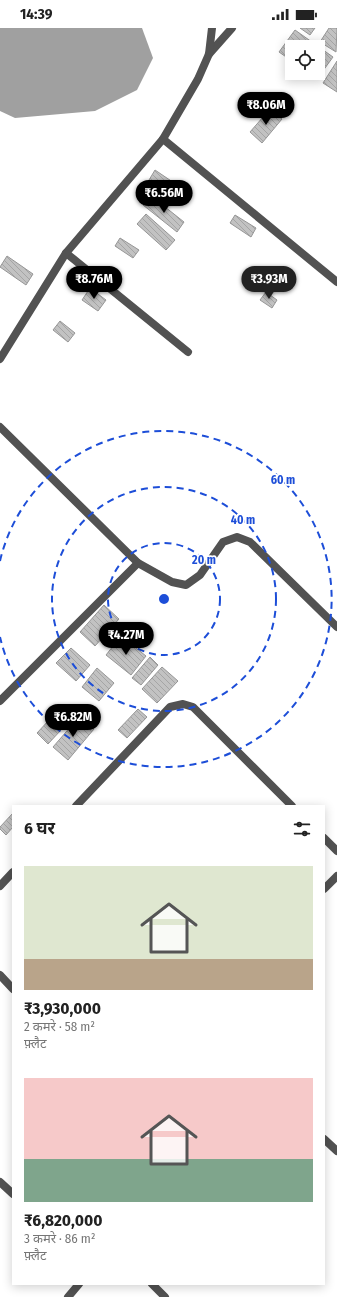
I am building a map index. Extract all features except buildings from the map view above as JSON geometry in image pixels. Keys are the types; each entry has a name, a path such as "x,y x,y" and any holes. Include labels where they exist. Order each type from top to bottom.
{"street":[{"path":"0,359 66,253 163,139 198,80 209,54 212,28"},
{"path":"209,54 232,28"},
{"path":"163,139 337,282"},
{"path":"66,253 188,352"},
{"path":"0,427 138,562 172,582 186,585 200,575 222,542 237,537 250,542 337,627"},
{"path":"0,701 138,562"},
{"path":"77,805 170,707 183,704 193,708 291,805"},
{"path":"325,839 337,851"},
{"path":"0,886 12,873"},
{"path":"325,888 337,876"},
{"path":"0,975 12,988"},
{"path":"325,1140 337,1151"},
{"path":"0,1182 12,1193"},
{"path":"68,1297 79,1285"},
{"path":"153,1285 165,1297"}],"shaded area":[{"path":"0,28 142,28 153,58 137,90 95,111 15,118 0,111"}]}
